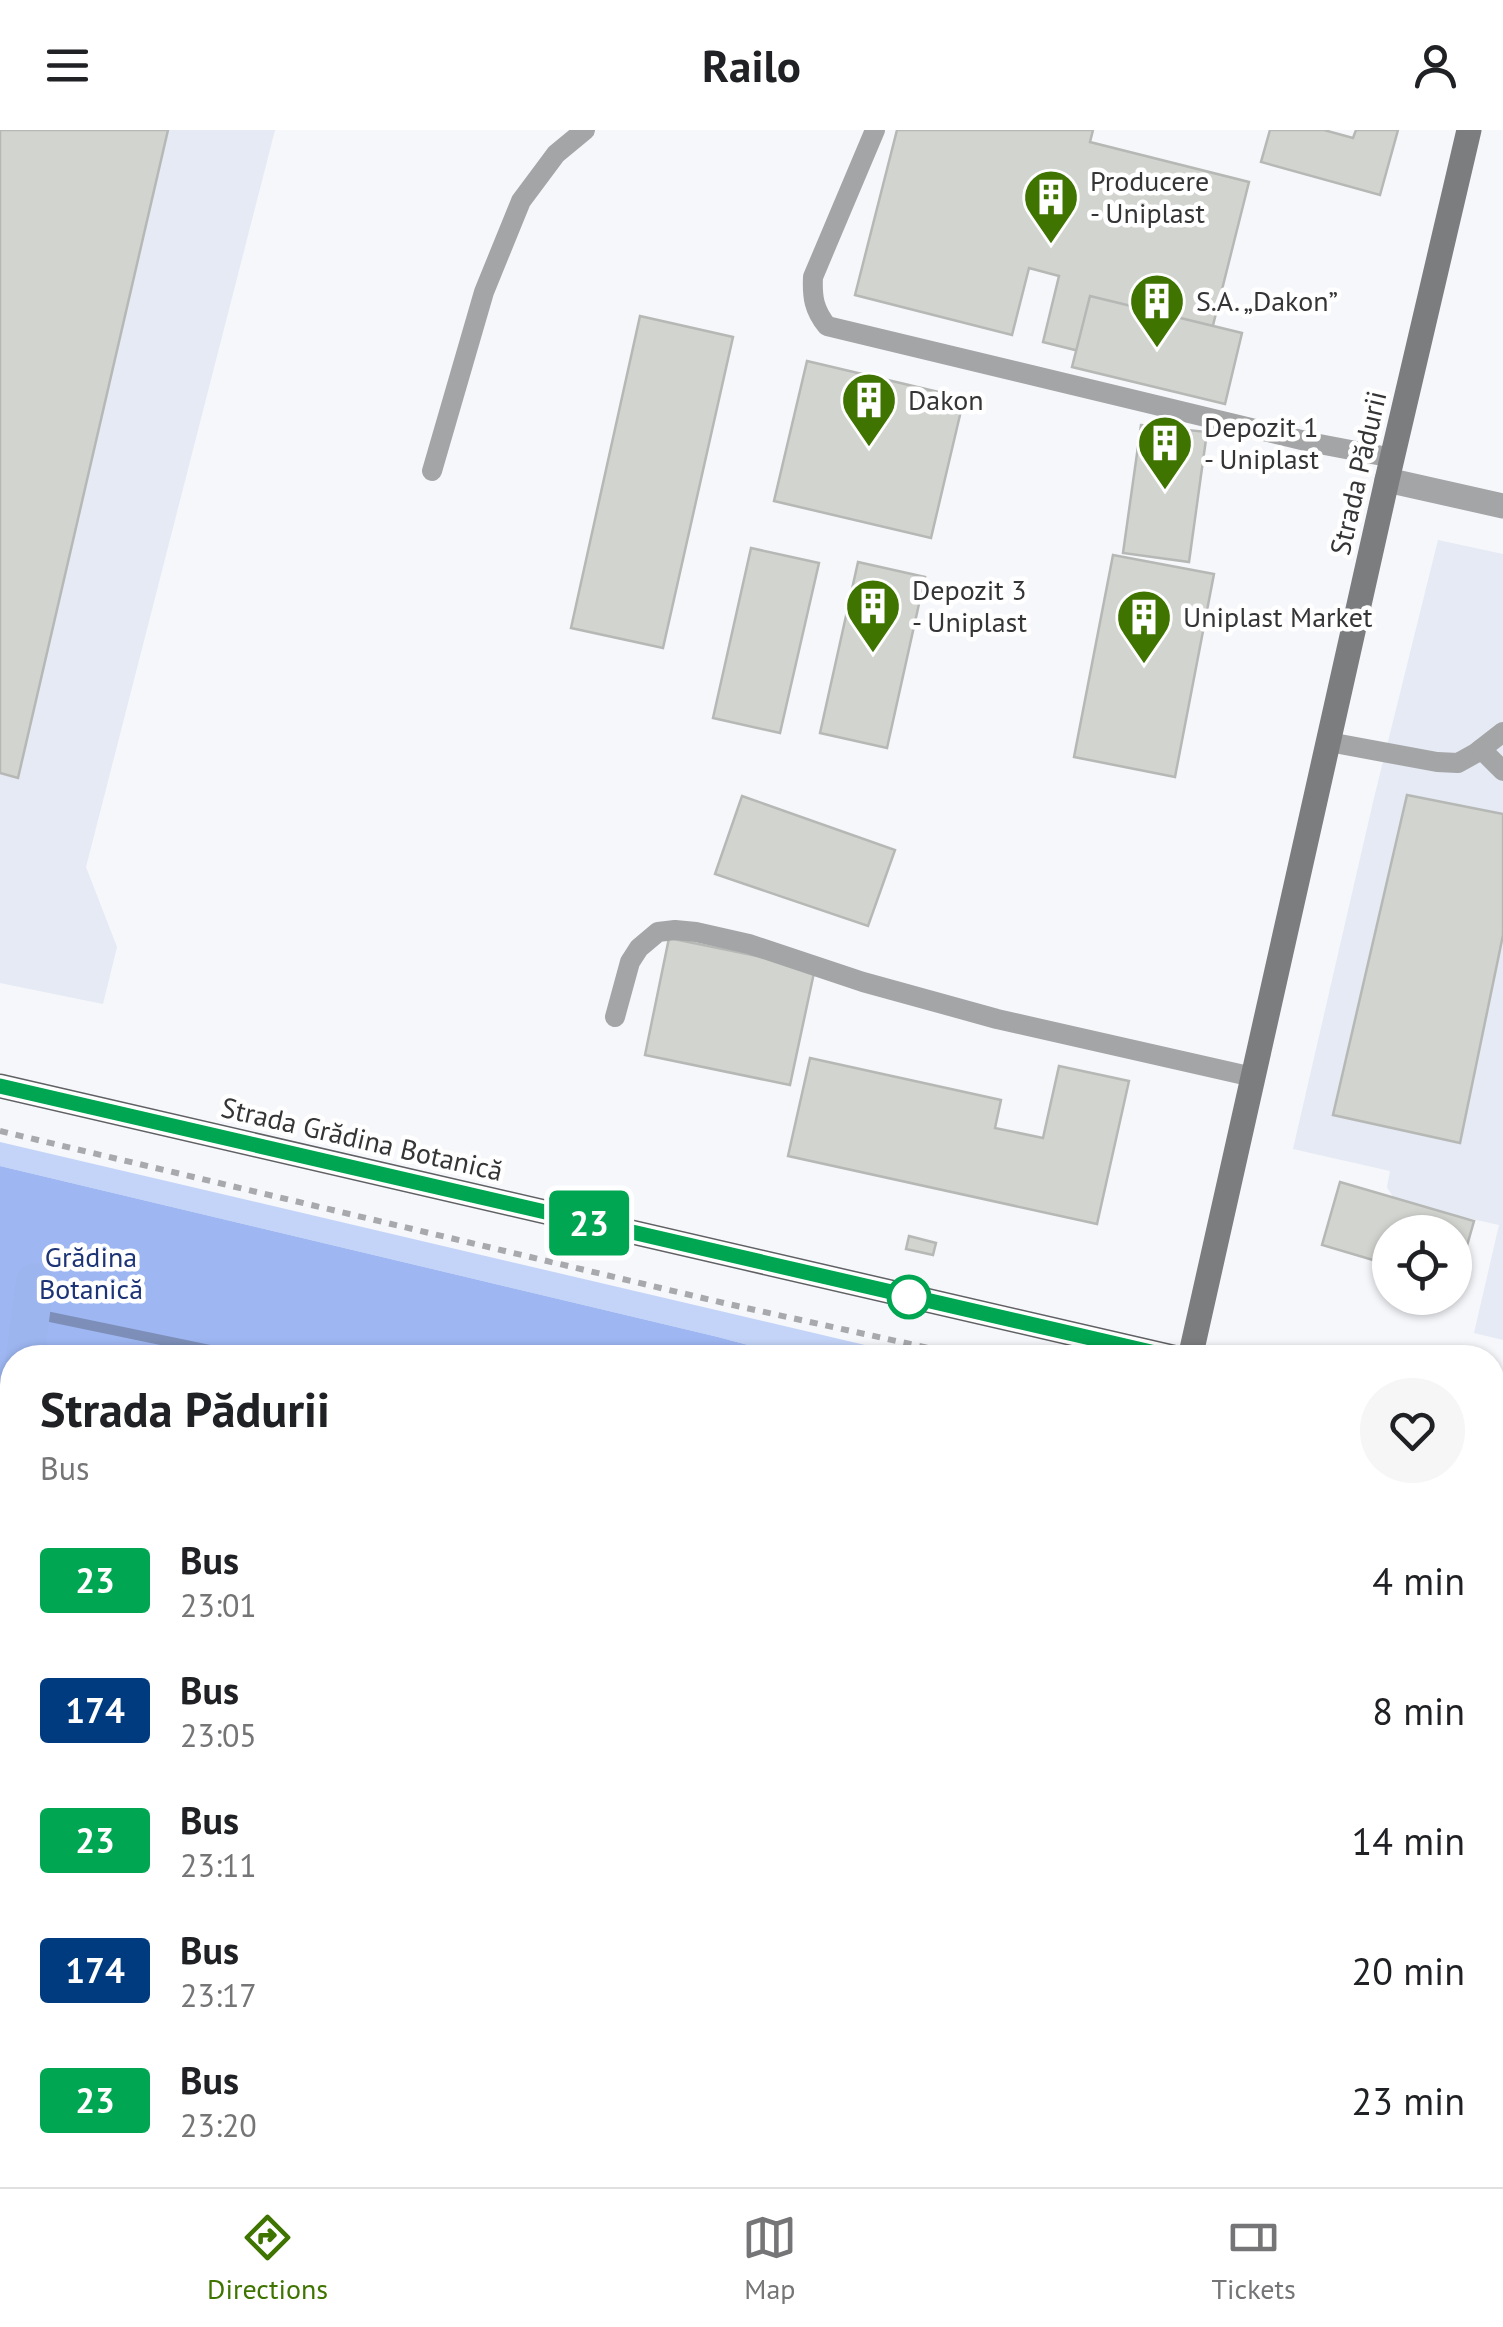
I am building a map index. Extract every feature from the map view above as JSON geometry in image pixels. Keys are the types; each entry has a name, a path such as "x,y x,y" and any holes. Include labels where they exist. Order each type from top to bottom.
{"main road":[{"name":"Strada Pădurii","path":"1193,1345 1469,130"},
{"name":"Strada Grădina Botanică","path":"0,1086 1122,1345"}],"street":[{"path":"1390,469 1503,506"}],"lane":[{"path":"432,471 484,292 521,201 556,154 585,130"},
{"path":"875,130 813,277 816,313 826,326 1314,443 1390,469"},
{"path":"1328,742 1437,762 1458,762 1503,732"},
{"path":"1481,749 1503,771"},
{"path":"615,1017 630,962 658,932 675,930 749,944 864,982 997,1019 1253,1077"}],"path":[{"path":"0,1131 915,1345"}],"shaded area":[{"path":"0,130 275,130 86,867 117,947 103,1004 0,983"},
{"path":"1438,540 1503,554 1503,1340 1474,1333 1499,1225 1472,1219 1472,1215 1396,1202 1387,1187 1390,1171 1293,1149"},
{"path":"0,1142 865,1345 748,1345 0,1166"}],"green space":[{"name":"Grădina Botanică","path":"0,1166 748,1345 0,1345"}],"building":[{"path":"0,130 168,130 18,778 0,773"},
{"name":"Producere - Uniplast","path":"897,130 1093,130 1090,142 1249,182 1199,381 1043,342 1059,276 1029,268 1012,335 855,295"},
{"path":"1270,130 1324,130 1353,138 1356,130 1398,130 1380,195 1261,162"},
{"name":"S.A. „Dakon”","path":"1090,296 1242,333 1225,404 1072,367"},
{"path":"640,316 733,337 663,648 571,628"},
{"name":"Dakon","path":"807,361 964,398 931,538 774,501"},
{"name":"Depozit 1 - Uniplast","path":"1141,425 1207,432 1189,562 1123,553"},
{"path":"751,548 819,563 780,733 713,718"},
{"name":"Uniplast Market","path":"1113,555 1214,574 1175,777 1074,757"},
{"name":"Depozit 3 - Uniplast","path":"858,562 925,577 887,748 820,733"},
{"path":"1407,795 1503,814 1503,935 1460,1143 1333,1115"},
{"path":"742,796 895,850 868,926 715,874"},
{"path":"669,938 815,968 790,1085 645,1055"},
{"path":"810,1058 1001,1100 995,1128 1043,1138 1059,1066 1129,1081 1097,1224 788,1156"},
{"path":"1340,1182 1453,1215 1372,1215 1372,1260 1322,1245"},
{"path":"909,1236 936,1243 933,1255 906,1249"}],"waterway":[{"path":"27,1345 35,1282"},
{"path":"31,1313 185,1345"}],"bus line":[{"name":"23","path":"0,1086 1120,1345"}],"place":[{"name":"Producere - Uniplast","path":"1051,246"},
{"name":"S.A. „Dakon”","path":"1157,350"},
{"name":"Dakon","path":"869,449"},
{"name":"Depozit 1 - Uniplast","path":"1165,492"},
{"name":"Depozit 3 - Uniplast","path":"873,655"},
{"name":"Uniplast Market","path":"1144,666"}]}
